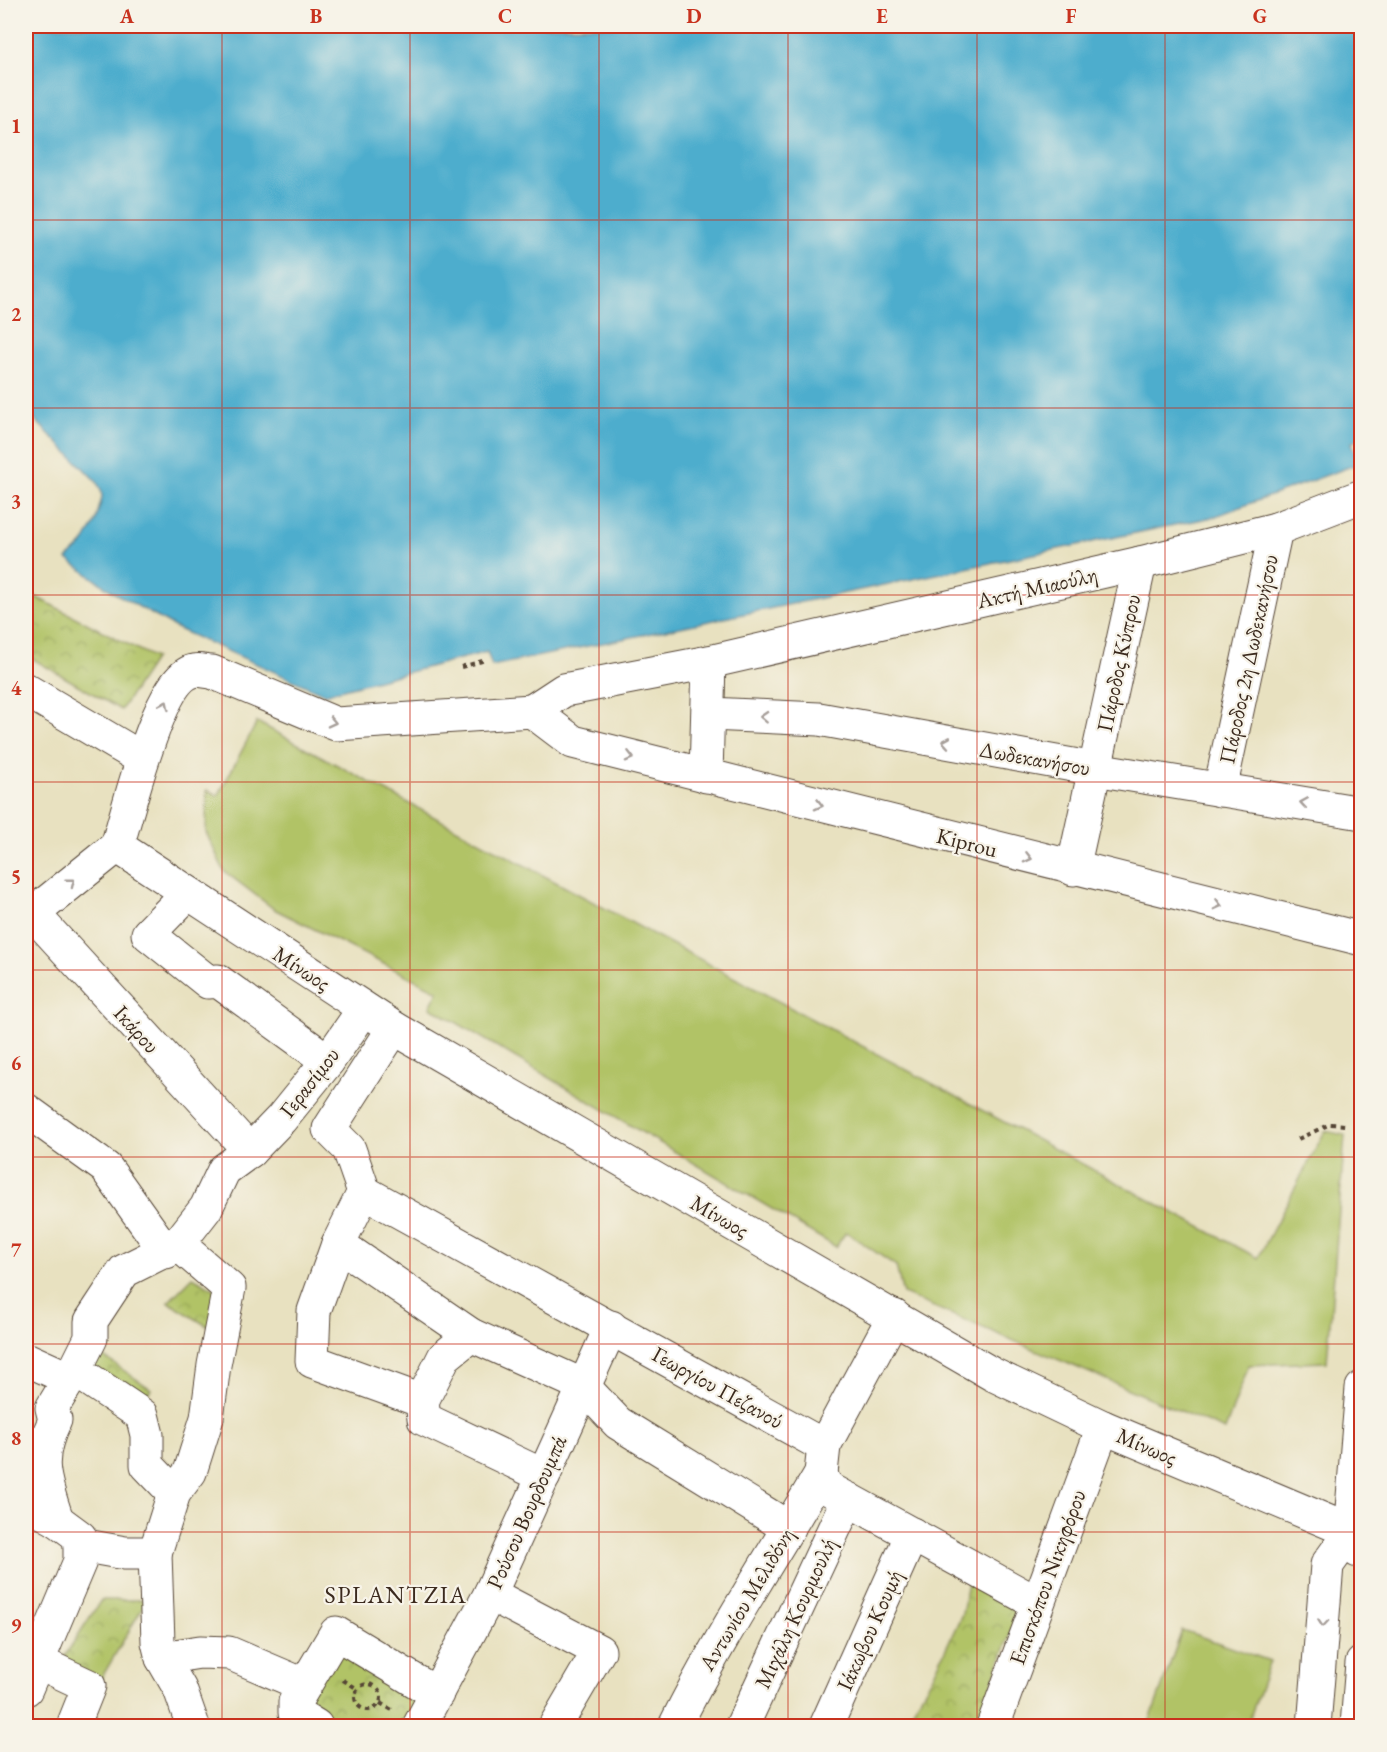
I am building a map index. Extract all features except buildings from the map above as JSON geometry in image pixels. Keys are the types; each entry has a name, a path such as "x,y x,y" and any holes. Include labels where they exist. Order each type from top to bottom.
{"street":[{"name":"Ακτή Μιαούλη","path":"532,711 564,690 709,662 1140,563 1276,529 1362,496"},
{"name":"Πάροδος 2η Δωδεκανήσου","path":"1220,790 1276,529"},
{"name":"Πάροδος Κύπρου","path":"1073,869 1140,563"},
{"path":"706,776 709,662"},
{"path":"27,912 117,846 141,759 179,680 194,671 212,672 336,724 532,711"},
{"path":"26,690 141,759"},
{"name":"Kiprou","path":"532,711 573,742 1073,869 1362,939"},
{"name":"Δωδεκανήσου","path":"709,714 819,719 1095,769 1362,813"},
{"name":"Μίνωος","path":"117,846 394,1028 992,1374 1103,1427 1358,1542"},
{"path":"188,893 148,934 208,982 218,981 328,1061"},
{"name":"Ικάρου","path":"27,912 250,1151"},
{"name":"Γερασίμου","path":"172,1248 206,1208 224,1170 250,1151 281,1119 328,1061 364,1009"},
{"path":"394,1028 329,1130 349,1149 364,1192 338,1244 314,1311 312,1361 422,1401"},
{"path":"26,1110 106,1168 172,1248 229,1288 214,1365 207,1418 190,1472 174,1493 156,1553 158,1642 162,1658 180,1689 193,1726"},
{"name":"Γεωργίου Πεζανού","path":"364,1192 611,1326 822,1460 824,1483 831,1490 1037,1603"},
{"path":"338,1244 471,1335 582,1385 618,1423 789,1528"},
{"path":"57,1520 43,1475 44,1442 55,1420 52,1408 73,1375 91,1338 91,1321 124,1271 172,1248"},
{"name":"Αντωνίου Μελιδόνη","path":"675,1726 704,1668 789,1528 894,1316"},
{"name":"Ρούσου Βουρδουμπά","path":"419,1726 490,1593 544,1476 582,1385 611,1326"},
{"path":"471,1335 444,1357 422,1401 424,1419 544,1476"},
{"path":"26,1359 73,1375 142,1415 147,1435 147,1465 174,1493"},
{"path":"1314,1726 1328,1565 1358,1542 1362,1388"},
{"name":"Επισκόπου Νικηφόρου","path":"993,1726 1103,1427"},
{"name":"Μιχάλη Κουρμουλή","path":"742,1726 848,1499"},
{"path":"26,1503 57,1520 80,1537 80,1560 32,1676 89,1686 73,1726"},
{"name":"Ιάκωβου Κουμή","path":"826,1726 912,1534"},
{"path":"80,1545 125,1553 156,1553"},
{"path":"490,1593 599,1651 555,1726"},
{"path":"316,1726 295,1713 295,1702 336,1633 437,1694"},
{"path":"162,1658 200,1652 229,1653 304,1685"},
{"path":"1357,1726 1362,1664"}],"path":[{"path":"461,667 486,660"},
{"path":"1298,1139 1329,1124 1346,1125"},
{"path":"367,1683 376,1686 381,1697 376,1708 368,1710 360,1707 355,1695 359,1687 367,1683"}],"green space":[{"path":"26,592 155,658 121,710 26,655"},
{"path":"257,722 1258,1258 1325,1131 1345,1135 1327,1362 1249,1365 1225,1430 903,1294 896,1266 846,1232 836,1247 430,1007 438,991 274,909 224,871 206,832 207,790 218,796"},
{"path":"193,1277 219,1292 212,1329 168,1302"},
{"path":"95,1351 151,1389 139,1408 81,1368"},
{"path":"970,1573 1023,1599 977,1726 903,1726 932,1678 962,1614"},
{"path":"101,1600 147,1600 98,1684 62,1660"},
{"path":"1182,1630 1270,1661 1247,1726 1148,1726"},
{"path":"335,1646 424,1697 406,1726 374,1726 364,1720 359,1726 332,1726 299,1706"}],"water":[{"path":"26,26 1361,26 1362,437 1351,443 1360,463 1213,517 492,666 487,652 324,694 178,629 113,592 67,559 83,544 95,523 102,498 96,481 26,411"}],"district":[{"name":"SPLANTZIA","path":"396,1595"}]}
